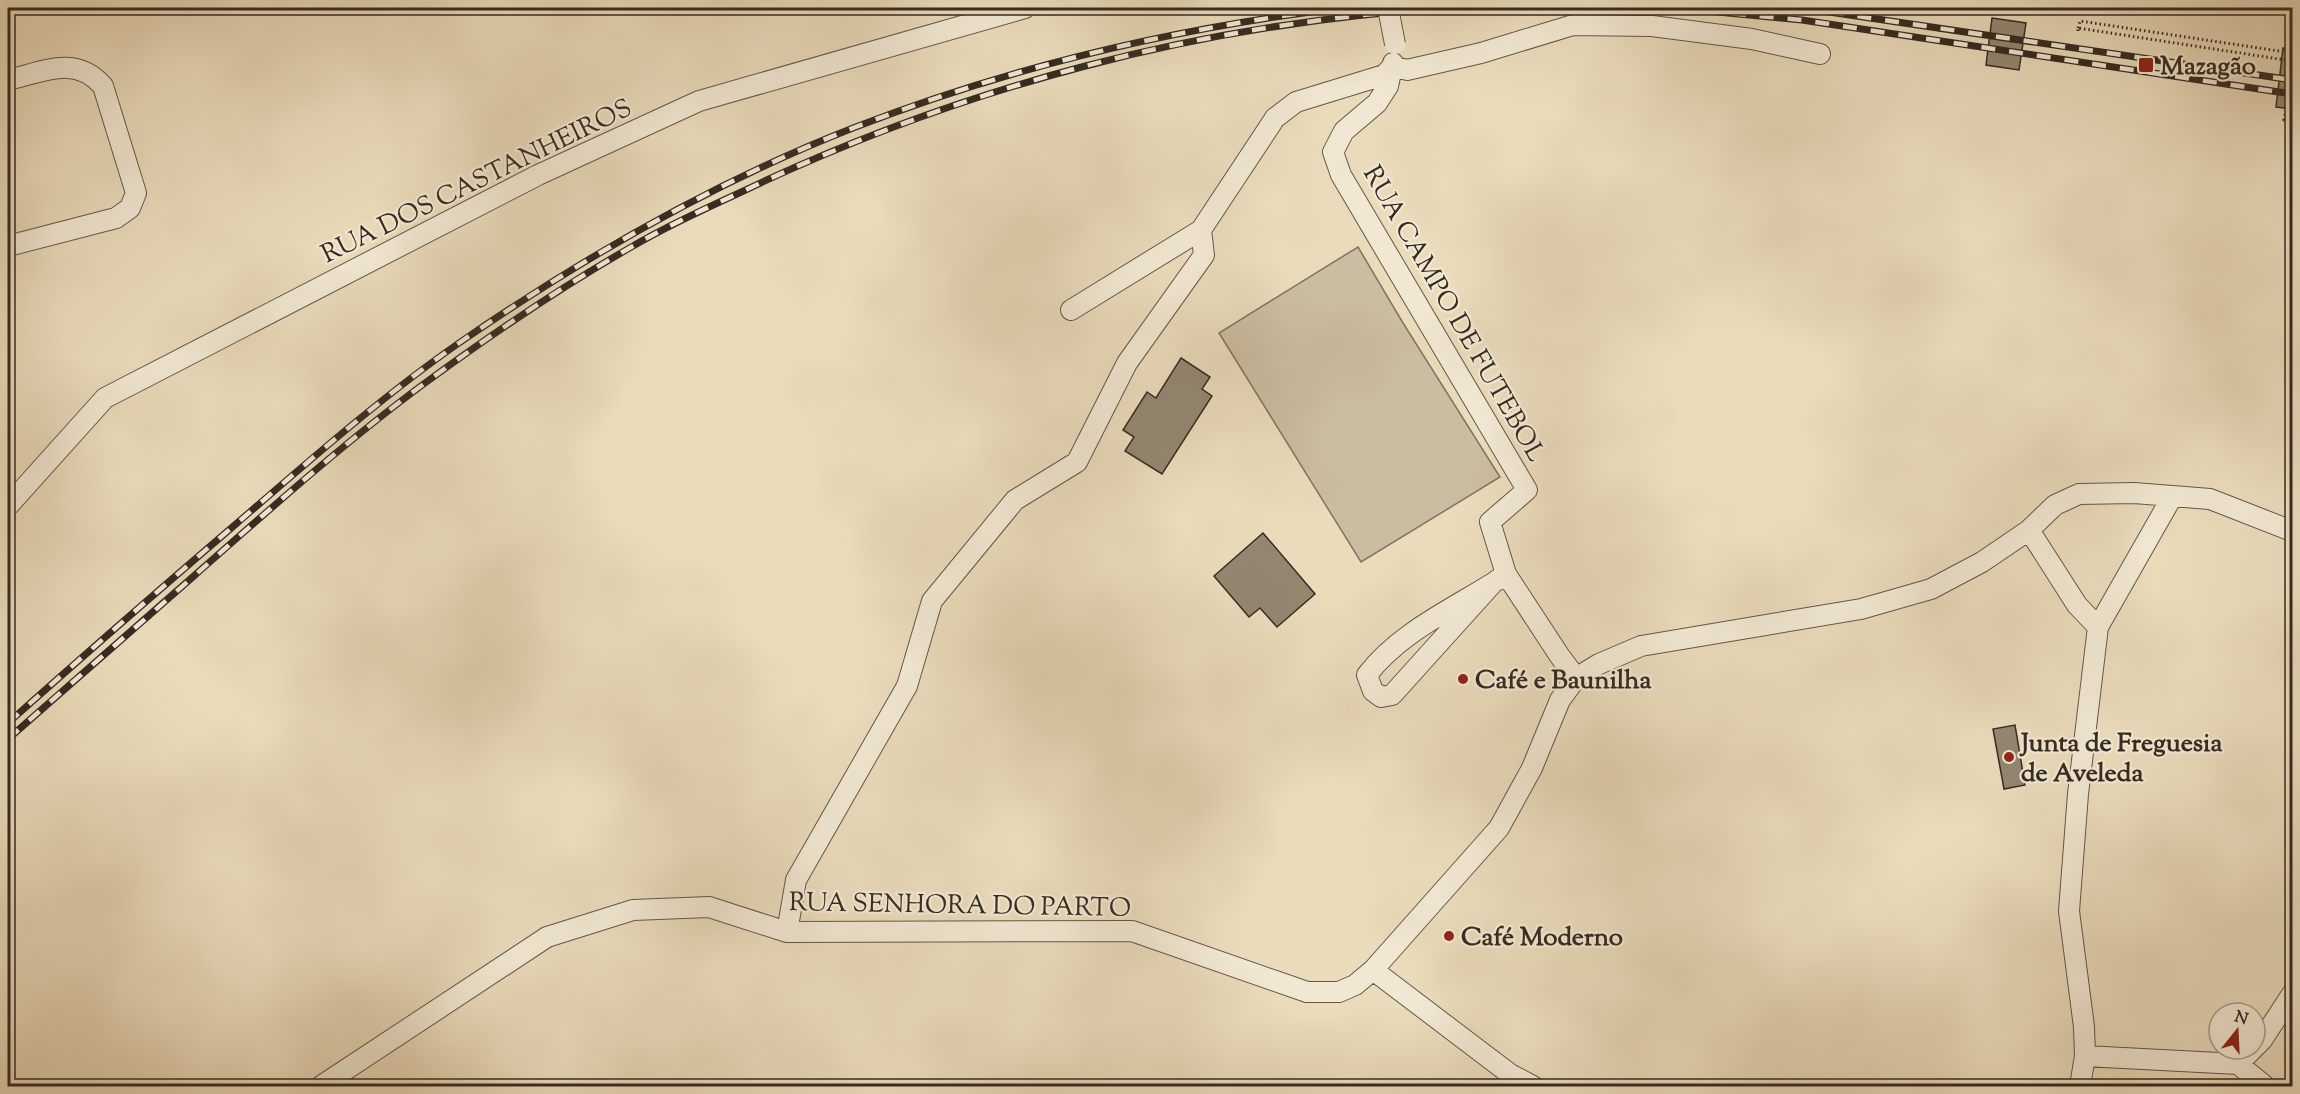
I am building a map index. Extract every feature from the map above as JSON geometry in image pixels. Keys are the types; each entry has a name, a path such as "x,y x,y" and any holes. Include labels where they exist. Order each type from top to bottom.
{"street":[{"name":"RUA DOS CASTANHEIROS","path":"8,506 105,398 538,175 699,101 1025,8"},
{"path":"1071,310 1201,230 1275,118 1296,102 1384,75 1393,66 1395,44 1388,8"},
{"path":"1393,66 1407,70 1481,53 1573,25 1652,26 1752,39 1820,54"},
{"name":"RUA CAMPO DE FUTEBOL","path":"1393,66 1388,86 1377,103 1344,131 1333,152 1341,175 1527,490 1490,522 1500,578 1576,678"},
{"path":"8,80 62,67 80,69 93,75 103,87 136,193 130,208 116,218 8,246"},
{"path":"787,932 796,880 907,686 932,601 1015,500 1077,462 1127,363 1204,255 1201,230"},
{"name":"RUA SENHORA DO PARTO","path":"321,1086 547,936 633,910 709,907 787,932 1132,931 1307,992 1339,992 1355,985 1373,970 1499,828 1533,768 1560,700 1576,678 1599,664 1641,646 1861,609 1930,589 1982,562 2029,530 2055,505 2079,494 2134,493 2210,499 2292,531"},
{"path":"2080,1086 2085,1056 2085,1026 2068,910 2078,794 2098,627 2172,497"},
{"path":"2029,530 2077,606 2098,627"},
{"path":"1500,578 1392,695 1381,697 1373,691 1367,675 1376,663 1399,642 1500,578"},
{"path":"1373,970 1510,1074 1533,1086"},
{"path":"2267,1032 2292,994"},
{"path":"2085,1056 2238,1064 2265,1086"},
{"path":"2238,1064 2241,1061"}],"path":[{"path":"2292,52 2080,21 2078,30 2292,62"},
{"path":"2286,110 2284,120 2292,122"}],"shaded area":[{"path":"1358,247 1500,477 1361,562 1219,333"}],"building":[{"path":"1992,18 2026,23 2019,70 1986,65"},
{"path":"2283,48 2292,49 2292,109 2276,107"},
{"path":"1181,358 1210,377 1202,389 1212,396 1162,474 1125,451 1134,437 1123,430 1147,392 1156,398"},
{"path":"1263,533 1315,594 1277,627 1260,608 1249,617 1214,576"},
{"name":"Junta de Freguesia de Aveleda","path":"2015,725 2025,785 2004,789 1993,729"}],"railway":[{"path":"8,723 290,477 401,386 505,312 650,224 801,149 912,106 972,86 1033,68 1155,39 1279,16 1342,8"},
{"path":"8,739 280,501 395,405 553,294 672,225 821,156 907,122 995,92 1084,66 1173,45 1264,28 1356,16 1448,8"},
{"path":"1676,8 1802,20 2292,94"},
{"path":"1802,8 2292,80"}],"place":[{"name":"Mazagão","path":"2146,65"},
{"name":"Café e Baunilha","path":"1463,679"},
{"name":"Junta de Freguesia de Aveleda","path":"2009,757"},
{"name":"Café Moderno","path":"1449,936"}]}
